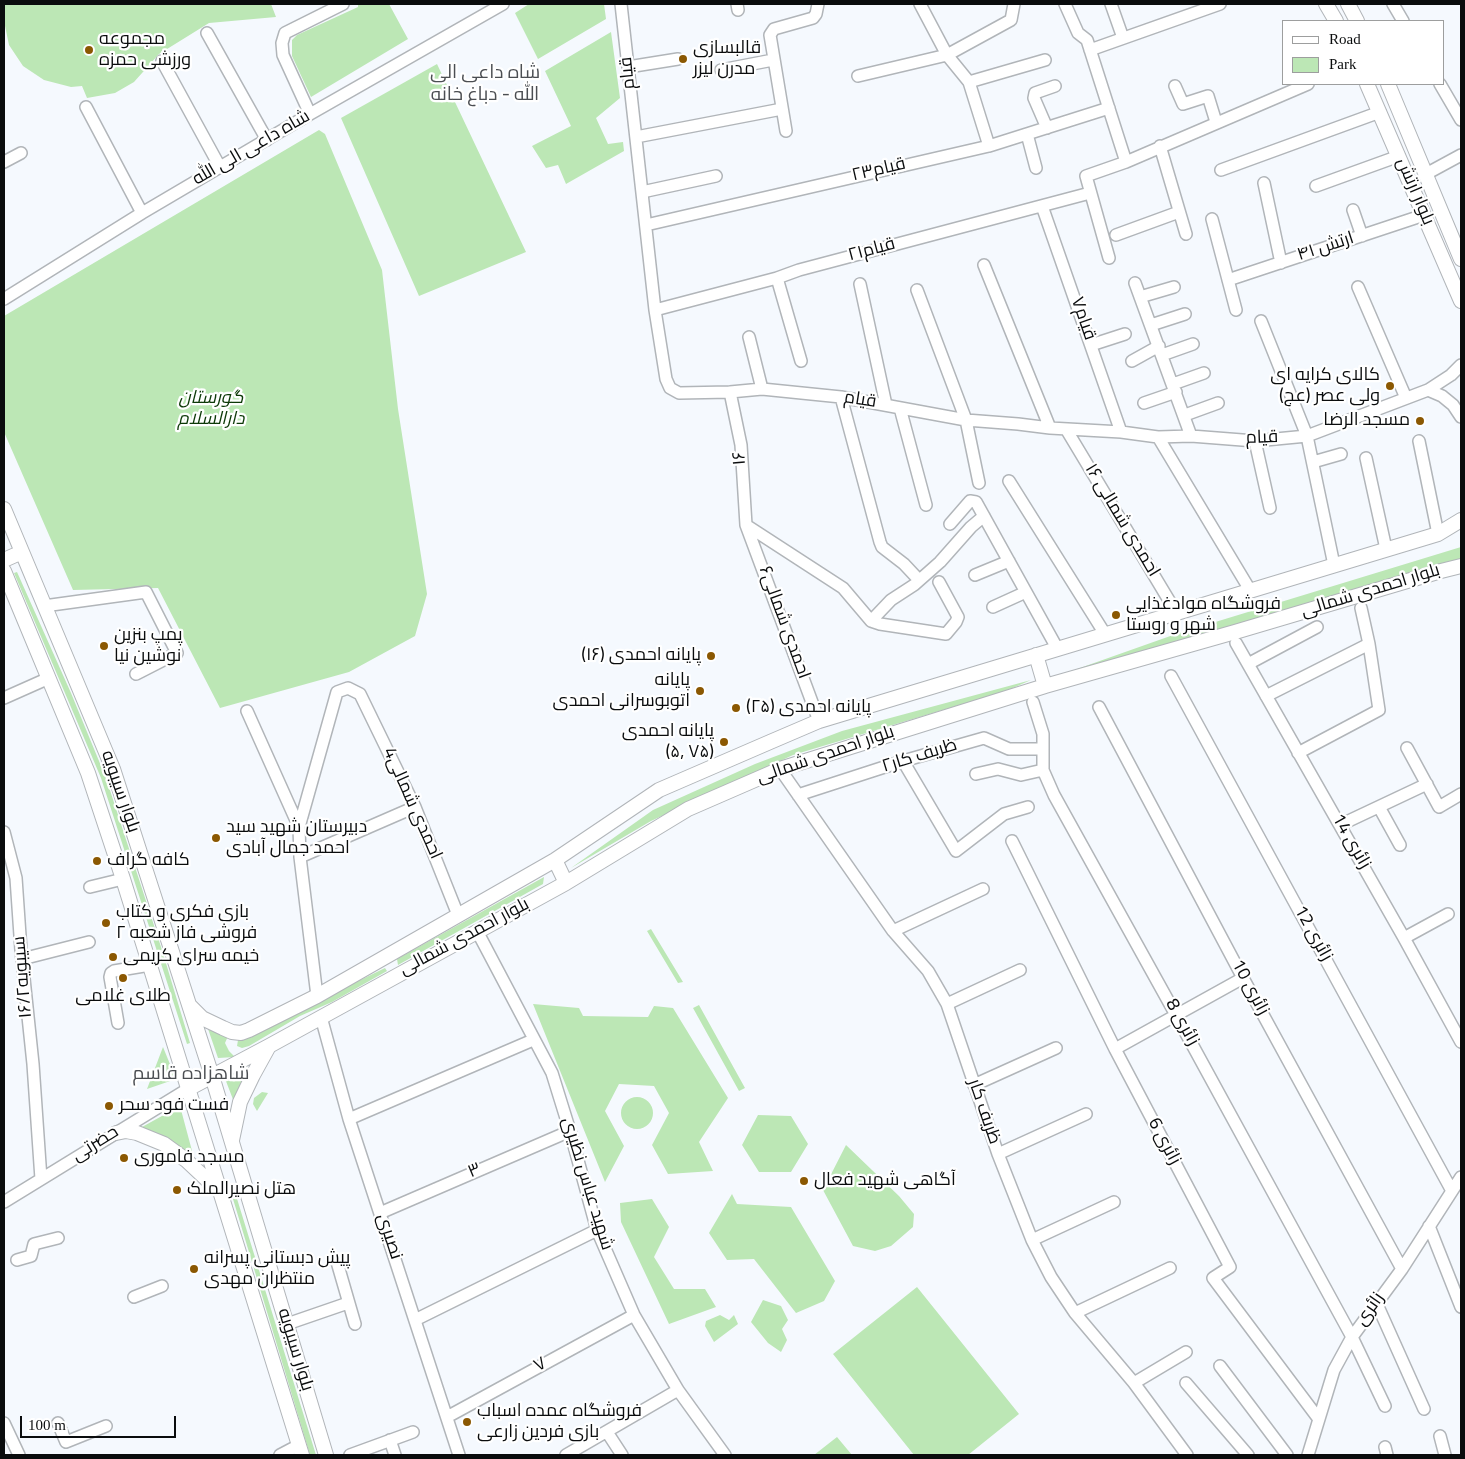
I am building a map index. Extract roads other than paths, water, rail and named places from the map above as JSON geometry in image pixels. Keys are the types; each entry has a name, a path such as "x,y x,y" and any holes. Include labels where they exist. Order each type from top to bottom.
{"main road":[{"path":"1326,4 1335,20"},
{"path":"1348,4 1356,20"},
{"name":"بلوار ارتش","path":"1367,85 1461,301"},
{"name":"بلوار ارتش","path":"1388,85 1461,259"},
{"name":"بلوار سیبویه","path":"4,509 113,769 212,1076 326,1455"},
{"name":"بلوار احمدی شمالی","path":"190,1006 202,1018 232,1032 240,1033 317,996 555,860 659,790 819,721 1438,534 1460,523"},
{"path":"4,560 22,552"},
{"name":"بلوار احمدی شمالی","path":"188,1089 566,883 688,809 780,769 1045,686 1461,566"},
{"name":"بلوار سیبویه","path":"4,571 88,773 123,879 301,1450"},
{"path":"1036,655 1045,686"},
{"path":"555,860 566,883"},
{"path":"232,1142 240,1102 269,1046"},
{"path":"116,1133 126,1131 164,1144 186,1160 221,1193"}],"street":[{"path":"310,114 283,55 282,43 285,33 342,4"},
{"name":"شاه داعی الی الله","path":"4,299 142,213 310,114 503,4"},
{"name":"قیام","path":"621,4 655,310 666,379 670,388 680,393 762,389 842,397 966,420 1121,432 1158,437 1192,436 1255,441 1307,436 1428,390 1451,375 1461,365"},
{"path":"920,4 947,55 968,82 989,146"},
{"path":"858,76 947,55 1011,20 1014,4"},
{"path":"1065,4 1078,33 1087,40 1126,162"},
{"path":"1111,4 1123,38"},
{"path":"1090,50 1220,4"},
{"path":"1393,4 1402,20"},
{"path":"786,131 770,36 774,29 813,18 817,9"},
{"path":"207,33 267,140"},
{"path":"628,67 678,59"},
{"path":"721,70 773,60"},
{"path":"968,82 1045,60"},
{"path":"162,61 220,167"},
{"path":"1109,258 1086,176 1126,162 1306,85"},
{"path":"1441,85 1461,120"},
{"path":"1047,128 1034,98 1035,93 1038,91 1055,86"},
{"path":"1176,86 1183,104 1208,96 1216,122"},
{"path":"86,108 142,213"},
{"name":"قیام۲۳","path":"646,225 989,146 1109,108"},
{"path":"636,137 782,109"},
{"path":"1221,170 1380,112"},
{"path":"1027,134 1036,168"},
{"path":"1160,146 1186,234"},
{"path":"4,162 21,153"},
{"path":"1426,174 1461,155"},
{"path":"1316,186 1399,156"},
{"path":"642,192 716,176"},
{"path":"1264,183 1281,262"},
{"name":"قیام۲۱","path":"655,310 777,278 799,270 1090,194"},
{"name":"قیام۷","path":"1042,206 1121,432"},
{"path":"1353,210 1362,236"},
{"path":"1116,236 1179,212"},
{"name":"ارتش ۴۱","path":"1228,280 1424,215"},
{"path":"1212,219 1236,310"},
{"path":"984,265 1050,428"},
{"path":"777,278 801,361"},
{"path":"1135,283 1192,436"},
{"path":"860,284 886,405"},
{"path":"1140,296 1174,287"},
{"path":"1358,287 1406,398"},
{"path":"917,290 966,420 979,483"},
{"path":"1151,325 1185,314"},
{"path":"1261,321 1307,436 1334,565"},
{"path":"1091,345 1125,334"},
{"path":"749,337 762,389"},
{"path":"1132,360 1194,344"},
{"path":"1144,403 1204,373"},
{"path":"1428,390 1448,400 1461,417"},
{"name":"۱۶","path":"730,392 741,445 746,525"},
{"path":"842,397 882,547 904,564 919,580"},
{"path":"1185,416 1218,403"},
{"path":"900,408 926,505"},
{"name":"احمدی شمالی ۱۶","path":"1066,429 1176,612"},
{"path":"1158,437 1250,590"},
{"path":"1255,441 1270,508"},
{"path":"1420,441 1438,534"},
{"path":"1313,462 1341,454"},
{"path":"1366,458 1386,549"},
{"path":"1009,481 1106,634"},
{"path":"950,524 970,501 976,502 1058,648"},
{"path":"871,621 891,600 940,562 971,527 984,516"},
{"path":"746,525 843,588 871,621 880,624 942,634 948,632 958,619 939,582"},
{"name":"احمدی شمالی۶","path":"746,525 819,721"},
{"path":"975,575 1009,561"},
{"path":"44,606 146,592 177,653 136,674"},
{"path":"993,607 1026,592"},
{"path":"1298,752 1379,710 1369,644 1361,608"},
{"path":"1248,664 1317,627"},
{"name":"14 زائری","path":"1236,643 1461,1042"},
{"path":"1266,696 1369,644"},
{"name":"12 زائری","path":"1171,676 1452,1191"},
{"path":"4,698 49,678"},
{"name":"4احمدی شمالی","path":"299,827 338,692 348,688 360,694 415,807 458,915"},
{"name":"8 زائری","path":"1033,702 1043,734 1043,770 1058,804 1352,1337 1385,1406"},
{"name":"10 زائری","path":"1099,707 1243,978 1402,1268"},
{"path":"246,711 299,827 300,857 317,996"},
{"name":"۲ظریف کار","path":"798,795 903,761 984,738 1009,749 1043,749"},
{"path":"1407,748 1439,807 1461,794"},
{"path":"903,761 956,852 1004,814 1028,807"},
{"name":"ظریف کار","path":"780,769 893,931 928,971 947,1004 998,1154 1032,1240 1051,1277 1076,1313 1134,1383 1187,1455"},
{"path":"976,774 998,770 1021,775 1043,770"},
{"path":"1340,825 1427,784"},
{"path":"300,857 415,807"},
{"path":"1379,807 1400,845"},
{"name":"سیبویه۱۶/۲","path":"4,832 16,878 33,1064 41,1179"},
{"name":"6 زائری","path":"1012,841 1115,1049 1230,1268 1213,1278 1318,1418"},
{"path":"90,887 123,879"},
{"path":"893,931 983,889"},
{"path":"1404,938 1448,914"},
{"name":"شهید عباس نظیری","path":"477,931 552,1073 597,1230 634,1315 678,1390 725,1455"},
{"path":"22,959 89,942"},
{"path":"118,1023 110,977 111,973 150,965"},
{"path":"947,1004 1020,970"},
{"path":"1115,1049 1243,978"},
{"name":"نصیری","path":"321,1017 349,1119 459,1455"},
{"path":"349,1119 534,1040"},
{"path":"974,1085 1056,1048"},
{"name":"حضرتی","path":"4,1202 188,1089"},
{"path":"998,1154 1086,1114"},
{"name":"۳","path":"380,1213 570,1131"},
{"name":"زائری","path":"1308,1455 1334,1370 1352,1337 1402,1268 1461,1177"},
{"path":"1032,1240 1114,1202"},
{"path":"1429,1226 1461,1307"},
{"path":"415,1320 597,1230"},
{"path":"17,1260 31,1256 34,1244 58,1238"},
{"path":"337,1262 355,1324"},
{"path":"1076,1313 1170,1268"},
{"path":"134,1297 162,1286"},
{"path":"1376,1302 1424,1410"},
{"path":"287,1324 348,1303"},
{"name":"۷","path":"447,1417 634,1315"},
{"path":"1134,1383 1186,1352"},
{"path":"1220,1366 1287,1455"},
{"path":"1186,1383 1248,1455"},
{"path":"566,1455 678,1390"},
{"path":"4,1423 19,1455"},
{"path":"58,1423 66,1442 106,1426"},
{"path":"350,1455 413,1432"},
{"path":"607,1432 622,1455"},
{"path":"1440,1436 1445,1455"},
{"path":"390,1440 395,1455"},
{"path":"280,1455 301,1450"}],"place":[{"name":"مجموعه ورزشی حمزه","path":"89,50"},
{"name":"قالبسازی مدرن لیزر","path":"683,59"},
{"name":"کالای کرایه ای ولی عصر (عج)","path":"1390,386"},
{"name":"مسجد الرضا","path":"1420,421"},
{"name":"فروشگاه موادغذایی شهر و روستا","path":"1116,615"},
{"name":"پمپ بنزین نوشین نیا","path":"104,646"},
{"name":"پایانه احمدی (۱۶)","path":"711,656"},
{"name":"پایانه اتوبوسرانی احمدی","path":"700,691"},
{"name":"پایانه احمدی (۲۵)","path":"736,708"},
{"name":"پایانه احمدی (۵, ۷۵)","path":"724,742"},
{"name":"دبیرستان شهید سید احمد جمال آبادی","path":"216,838"},
{"name":"کافه گراف","path":"97,861"},
{"name":"بازی فکری و کتاب فروشی فاز شعبه ۲","path":"106,923"},
{"name":"خیمه سرای کریمی","path":"113,957"},
{"name":"طلای غلامی","path":"123,978"},
{"name":"فست فود سحر","path":"109,1106"},
{"name":"مسجد فاموری","path":"124,1158"},
{"name":"آگاهی شهید فعال","path":"804,1181"},
{"name":"هتل نصیرالملک","path":"177,1190"},
{"name":"پیش دبستانی پسرانه منتظران مهدی","path":"194,1269"},
{"name":"فروشگاه عمده اسباب بازی فردین زارعی","path":"467,1422"}],"district":[{"name":"شاه داعی الی الله - دباغ خانه","path":"485,85"},
{"name":"شاهزاده قاسم","path":"191,1075"}],"park label":[{"name":"گورستان دارالسلام","path":"211,409"}]}
